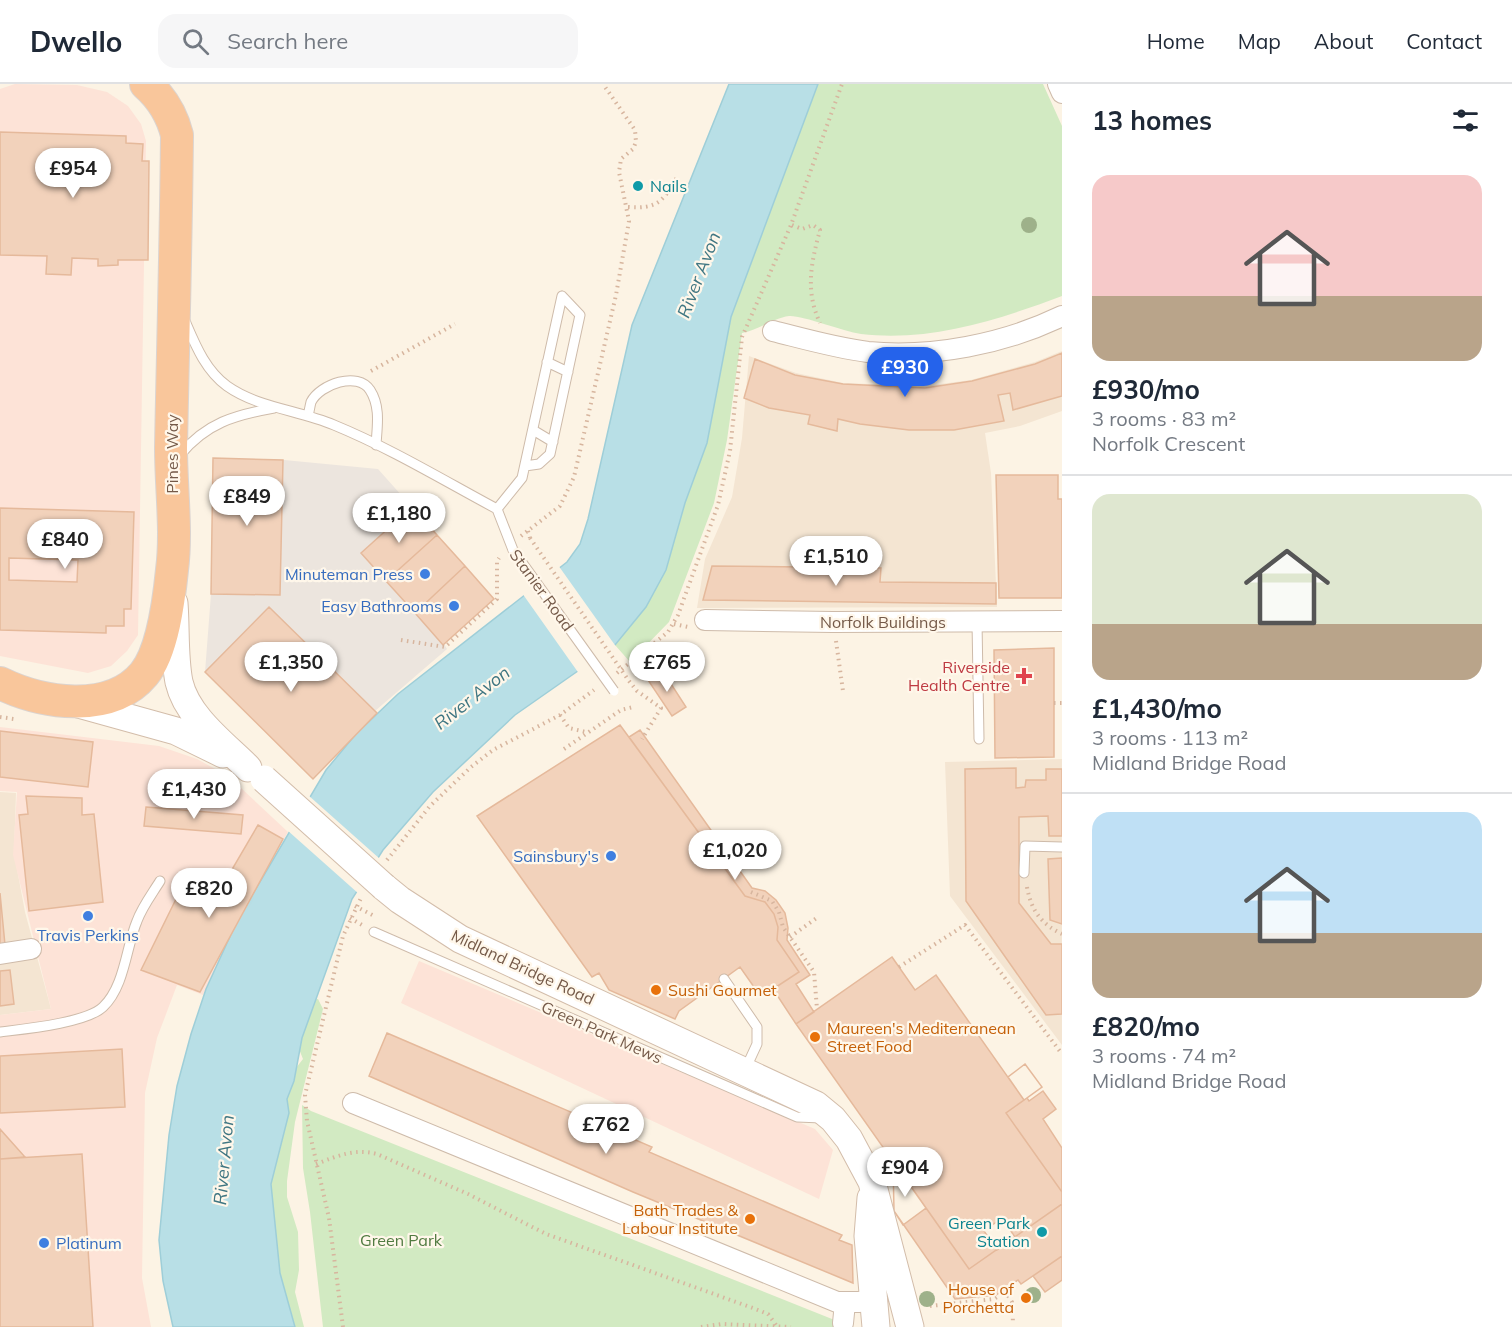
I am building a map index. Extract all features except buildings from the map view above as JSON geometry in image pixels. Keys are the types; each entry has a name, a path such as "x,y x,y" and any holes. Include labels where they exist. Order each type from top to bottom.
{"highway":[{"name":"Pines Way","path":"5,689 74,702 109,697 143,675 159,643 172,569 171,466 177,135 173,118 156,93 146,84"}],"main road":[{"path":"172,569 177,666 184,697 193,712 256,774"},
{"name":"Midland Bridge Road","path":"74,702 176,731 256,774 376,884 460,939 816,1105 833,1119 859,1154 872,1182 910,1327"},
{"name":"Midland Bridge Road","path":"872,1182 868,1236 876,1327"}],"street":[{"path":"165,84 173,118"},
{"path":"1058,84 1062,93"},
{"path":"773,331 869,352 951,348 1026,332 1062,316"},
{"name":"Norfolk Buildings","path":"705,620 1062,621"},
{"path":"0,954 31,949"},
{"path":"353,1102 844,1313 873,1299"}],"lane":[{"path":"174,297 202,358 226,386 247,397 332,424 497,509 517,488 525,466 562,296 580,315 553,442 550,454 539,464 525,466"},
{"path":"547,362 568,372"},
{"path":"308,416 312,401 318,394 346,380 357,379 369,388 376,402 376,445"},
{"path":"171,466 190,443 212,425 244,413 277,407"},
{"path":"533,430 553,442"},
{"name":"Stanier Road","path":"497,509 511,547 614,691"},
{"path":"977,622 979,739"},
{"path":"1024,873 1025,846 1062,847"},
{"path":"0,1032 47,1025 91,1014 102,1008 117,984 137,920 160,881"},
{"name":"Green Park Mews","path":"374,932 797,1117 833,1119"},
{"path":"724,979 757,1027 757,1044 745,1070"}],"path":[{"path":"401,640 445,648 497,600 497,561 528,531 560,506 574,477 616,295 629,222 628,207 619,172 621,159 636,142 635,130 603,84"},
{"path":"611,677 656,642 674,624 718,504 730,451 742,337 791,225 842,84"},
{"path":"628,207 648,208 666,198 677,177"},
{"path":"791,225 802,229 813,225 820,230 808,280 816,314 834,346"},
{"path":"357,379 455,324"},
{"path":"528,531 530,538 628,681 637,691 661,708 642,739"},
{"path":"833,622 843,691"},
{"path":"674,624 682,626"},
{"path":"343,1327 329,1218 307,1121 305,1095 343,936 355,906 376,884 430,806 471,767 493,750 560,714 603,684"},
{"path":"1054,703 1062,703"},
{"path":"564,749 621,710 633,708"},
{"path":"560,714 569,728 587,733"},
{"path":"1024,873 1030,904 1046,926 1062,934"},
{"path":"751,892 770,903 814,972 818,1010"},
{"path":"355,906 367,911"},
{"path":"790,937 818,917"},
{"path":"899,967 965,924 1062,1054"},
{"path":"316,1164 348,1152 362,1150 377,1154 468,1194 546,1234 753,1308 768,1314 776,1324"},
{"path":"958,1301 994,1299 1006,1294 1012,1302 1013,1323"},
{"path":"701,1327 722,1324 776,1324 791,1327"}],"shaded area":[{"path":"15,84 77,85 107,92 128,106 141,124 146,141 138,635 127,651 111,666 88,673 0,656 0,89"},
{"path":"1062,351 1062,411 1020,426 985,433 991,473 997,607 697,608 705,559 732,497 742,438 749,356 796,373 843,383 925,386 971,380 1035,362"},
{"path":"213,458 284,460 378,469 494,599 444,644 447,649 375,711 377,713 313,779 205,672 211,594"},
{"path":"0,727 159,746 197,759 240,787 288,832 241,914 203,995 177,985 157,1038 145,1093 142,1278 151,1327 0,1327 0,1015 51,1009 13,855 17,792 0,791"},
{"path":"1062,759 1062,1045 950,896 945,762"},
{"path":"0,792 16,793 14,853 25,912 51,1009 0,1015"},
{"path":"419,961 815,1129 833,1150 819,1199 401,1003"}],"green space":[{"path":"818,84 1043,84 1062,126 1062,296 989,321 913,335 861,334 795,316 778,319 742,333 727,440 714,503 669,622 630,662 615,645 646,607 707,443 731,317"},
{"path":"318,999 323,1009 295,1122 287,1181 287,1197 298,1232 299,1270 295,1292 304,1327 274,1327 263,1237 285,1082 303,1059 295,1039 311,1000"},
{"name":"Green Park","path":"302,1105 311,1111 852,1327 323,1327 303,1168"}],"water":[{"name":"River Avon","path":"729,84 818,84 731,317 707,443 685,503 666,570 646,607 615,645 515,715 433,792 383,850 352,899 302,1038 294,1081 287,1099 289,1113 271,1184 280,1273 295,1327 173,1327 163,1281 159,1240 169,1135 177,1086 206,989 238,919 326,770 356,734 398,694 567,562 580,544 588,519 632,325"}],"pier":[{"path":"558,565 617,648 580,675 522,593"},
{"path":"308,795 380,859 359,894 287,830"}],"place":[{"name":"Nails","path":"638,186"},
{"name":"Minuteman Press","path":"425,574"},
{"name":"Easy Bathrooms","path":"454,606"},
{"name":"Riverside Health Centre","path":"1024,676"},
{"name":"Sainsbury's","path":"611,856"},
{"name":"Travis Perkins","path":"88,916"},
{"name":"Sushi Gourmet","path":"656,990"},
{"name":"Maureen's Mediterranean Street Food","path":"815,1037"},
{"name":"Bath Trades & Labour Institute","path":"750,1219"},
{"name":"Green Park Station","path":"1042,1232"},
{"name":"Platinum","path":"44,1243"},
{"name":"House of Porchetta","path":"1026,1298"}]}
